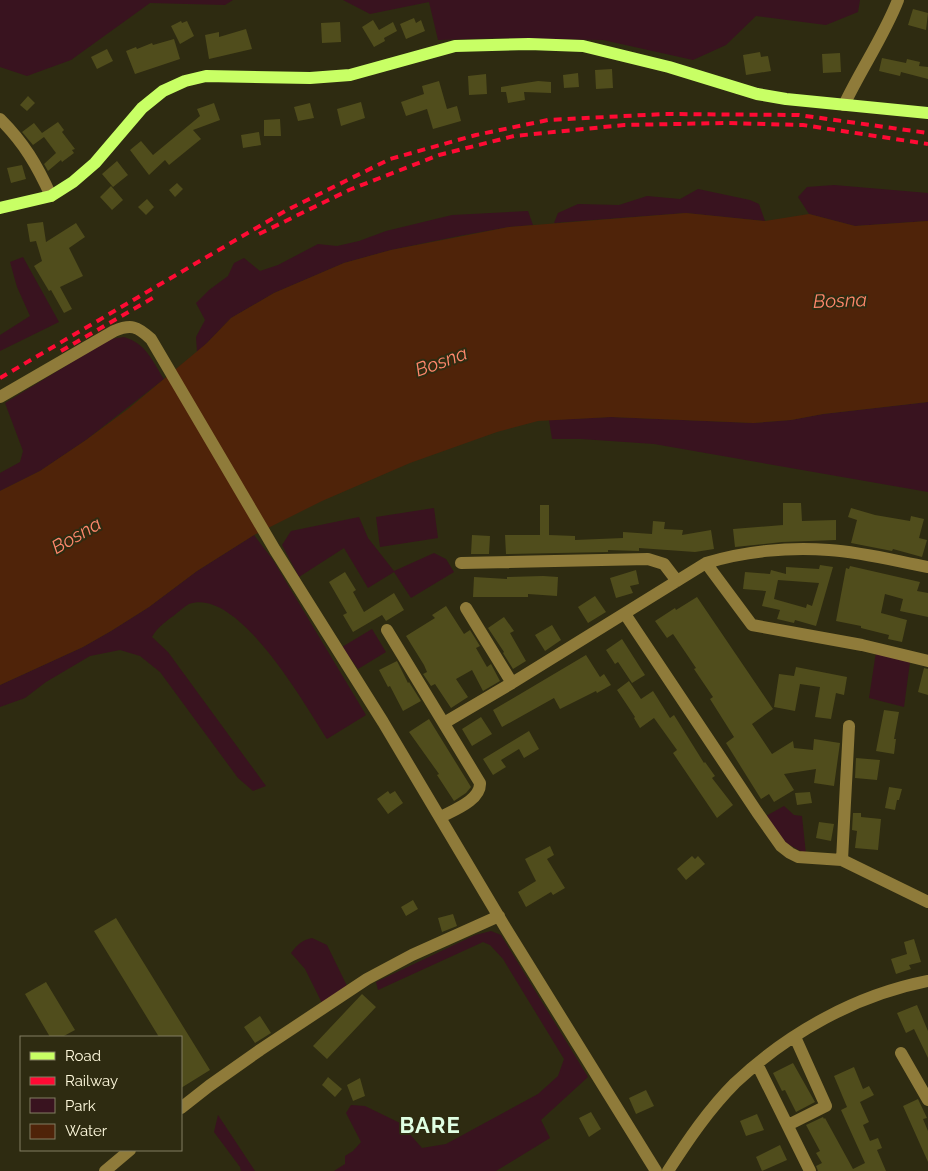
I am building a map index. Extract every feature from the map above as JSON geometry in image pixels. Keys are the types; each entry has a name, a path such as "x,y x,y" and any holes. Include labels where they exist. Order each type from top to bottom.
{"main road":[{"path":"0,208 50,196 73,182 95,163 142,108 163,91 185,81 206,76 310,78 350,75 455,46 529,44 583,46 669,67 757,94 928,114"}],"street":[{"path":"844,104 891,17 898,0"},
{"path":"0,119 17,138 38,168 50,196"},
{"path":"0,396 114,331 127,326 141,329 151,339 160,351 275,550 441,817 499,916 656,1171"},
{"path":"444,723 706,563 721,558 777,550 830,550 928,567"},
{"path":"462,562 654,560 664,564 677,581"},
{"path":"706,563 752,625 862,645 928,661"},
{"path":"466,608 512,683"},
{"path":"625,614 781,846 798,857 842,860 928,902"},
{"path":"387,630 478,778 480,788 474,797 441,817"},
{"path":"842,860 849,726"},
{"path":"182,1107 260,1050 368,979 412,955 499,916"},
{"path":"668,1171 706,1115 757,1064 826,1017 897,988 927,983"},
{"path":"788,1125 826,1106 795,1037"},
{"path":"901,1052 926,1093"},
{"path":"757,1064 810,1171"},
{"path":"105,1171 129,1151"}],"green space":[{"path":"0,0 233,0 225,5 150,3 71,60 27,76 0,67"},
{"path":"343,0 860,0 858,12 826,25 756,16 726,45 693,60 603,40 495,38 438,40 429,2 370,14"},
{"path":"834,185 928,193 928,221 855,226 809,214 798,197 807,187"},
{"path":"698,189 750,200 759,204 765,221 686,213 554,223 558,213 578,204 619,205 647,196 680,199"},
{"path":"528,211 533,225 509,227 459,236 391,250 344,263 274,293 231,318 197,352 196,337 205,320 196,303 209,290 228,276 234,263 244,258 260,271 278,265 318,244 337,246 359,241 386,231 452,215"},
{"path":"23,257 59,322 0,351 0,335 30,316 17,287 10,262"},
{"path":"124,337 132,340 144,349 164,379 86,440 40,471 0,491 0,473 20,462 23,451 5,403 110,339"},
{"path":"928,402 928,492 654,444 552,439 549,420 611,417 753,423 791,420 823,414"},
{"path":"434,508 438,538 380,547 376,517"},
{"path":"359,517 368,538 394,571 434,553 446,559 454,572 411,598 394,572 368,588 344,548 299,577 282,545 291,531"},
{"path":"254,535 273,560 366,715 327,739 287,677 268,652 248,630 228,613 208,603 187,605 163,624 152,637 168,652 266,786 253,791 238,778 160,672 140,656 120,650 90,656 46,682 25,698 0,707 0,685 83,647 111,631 149,607 197,571"},
{"path":"372,629 386,652 358,669 342,647"},
{"path":"876,652 910,662 904,707 869,698"},
{"path":"784,806 794,815 802,816 806,854 784,842 766,816"},
{"path":"491,931 501,935 588,1077 541,1120 550,1138 496,1171 334,1171 345,1164 345,1156 353,1151 361,1142 346,1113 351,1105 365,1106 400,1123 422,1148 446,1144 538,1094 558,1076 564,1059 503,959 490,945 483,942 378,990 376,982 475,935"},
{"path":"312,938 327,945 347,986 322,1003 305,969 291,953 300,943"},
{"path":"218,1115 255,1171 241,1171 214,1132"}],"water":[{"name":"Bosna","path":"686,213 765,221 809,214 855,226 928,221 928,402 823,414 791,420 753,423 611,417 538,421 497,432 410,463 322,501 254,535 197,571 149,607 111,631 83,647 0,685 0,491 40,471 128,409 207,343 231,318 274,293 344,263 391,250 509,227"}],"building":[{"path":"913,9 928,13 926,30 908,25"},
{"path":"414,18 416,23 421,20 425,31 406,39 400,24"},
{"path":"373,20 379,30 393,22 397,31 384,38 385,41 374,47 362,27"},
{"path":"181,21 182,23 187,21 194,36 180,44 171,26"},
{"path":"340,22 341,42 322,43 321,23"},
{"path":"246,29 252,49 209,59 205,35 219,32 219,37"},
{"path":"174,39 180,59 135,74 126,51"},
{"path":"107,49 113,61 97,69 91,57"},
{"path":"760,52 761,57 768,56 771,71 746,75 743,55"},
{"path":"840,53 841,72 823,73 822,54"},
{"path":"882,58 906,63 907,59 920,62 919,66 928,67 928,79 901,72 900,76 879,71"},
{"path":"612,69 613,88 596,89 595,70"},
{"path":"578,73 579,87 564,88 563,75"},
{"path":"486,74 487,94 469,95 468,76"},
{"path":"439,81 447,109 457,106 461,121 433,129 427,109 406,116 401,102 424,94 422,86"},
{"path":"538,81 551,82 551,93 524,92 525,100 508,103 506,92 501,92 501,87"},
{"path":"28,96 35,103 27,111 20,105"},
{"path":"361,102 365,118 341,126 337,109"},
{"path":"214,103 220,120 193,130 201,139 169,165 165,160 149,175 130,150 141,141 153,155 200,116 197,109"},
{"path":"310,103 314,118 298,121 294,107"},
{"path":"280,119 281,136 264,136 264,120"},
{"path":"58,122 64,130 62,132 75,149 72,150 74,153 62,162 61,160 48,171 44,164 56,153 44,137 33,145 22,132 34,123 42,133"},
{"path":"259,132 261,145 243,148 241,135"},
{"path":"117,161 128,175 113,187 102,174"},
{"path":"22,165 26,179 11,183 7,168"},
{"path":"177,183 183,189 175,197 169,190"},
{"path":"111,186 123,200 112,210 100,197"},
{"path":"147,199 154,207 146,215 138,207"},
{"path":"43,222 46,242 76,223 85,237 69,248 83,276 60,287 72,309 64,313 34,266 42,261 36,241 30,242 27,224"},
{"path":"783,503 801,503 802,521 836,520 836,540 782,542 735,547 733,529 783,525"},
{"path":"540,505 549,505 549,535 575,536 575,540 623,538 623,532 652,534 653,521 665,522 664,529 683,530 682,535 711,530 714,549 695,552 639,548 639,551 608,550 608,552 506,554 505,535 540,535"},
{"path":"851,508 875,515 910,521 911,516 924,519 919,538 927,540 922,557 893,549 892,551 851,543 857,520 848,517"},
{"path":"472,535 490,536 489,554 471,554"},
{"path":"820,565 833,567 816,626 795,620 794,623 777,619 780,610 762,606 766,591 743,589 745,572 770,574 771,570 786,574 786,567 819,569","holes":["778,580 819,583 812,606 807,604 806,608 774,599"]},
{"path":"850,566 920,582 917,591 928,593 928,617 900,611 903,599 885,594 881,613 907,620 902,642 888,639 889,635 861,628 861,626 836,621 846,568 849,569"},
{"path":"636,570 639,584 630,586 633,593 616,598 610,578"},
{"path":"345,572 356,590 353,592 364,612 394,593 404,610 386,621 382,615 353,632 343,615 347,613 329,582"},
{"path":"474,577 507,579 507,577 558,577 557,596 528,594 528,597 473,597"},
{"path":"595,596 606,612 588,623 578,607"},
{"path":"697,597 773,709 752,724 772,754 793,741 794,748 813,750 814,739 840,743 834,786 814,783 816,769 784,774 794,790 774,802 769,794 761,799 726,743 734,737 710,699 713,697 694,669 696,668 673,634 667,638 655,621"},
{"path":"446,606 464,634 470,630 480,646 476,648 487,667 491,664 500,681 483,691 472,670 456,679 468,697 451,708 435,684 431,686 423,674 427,672 424,665 406,636 435,618 432,615"},
{"path":"504,617 514,631 510,633 526,661 513,669 488,628"},
{"path":"552,625 561,640 545,651 535,635"},
{"path":"622,639 645,675 632,683 618,662 615,664 606,650"},
{"path":"586,655 600,677 604,674 611,685 560,709 554,698 502,727 493,710"},
{"path":"397,661 408,683 421,701 403,711 379,670"},
{"path":"796,667 847,677 844,695 836,693 831,719 815,717 820,687 800,684 795,711 774,707 779,674 794,676"},
{"path":"924,668 928,669 928,695 918,692"},
{"path":"629,681 641,699 653,691 670,718 674,715 704,763 715,776 712,778 733,805 717,818 673,753 677,750 654,718 640,728 617,690"},
{"path":"884,710 899,712 894,739 896,739 894,754 876,751"},
{"path":"481,717 492,734 472,746 462,729"},
{"path":"429,719 471,787 454,801 437,775 439,774 409,732"},
{"path":"529,731 539,749 524,758 519,749 501,760 506,767 493,775 483,759"},
{"path":"856,758 880,760 877,780 855,778"},
{"path":"889,787 902,789 895,810 885,808"},
{"path":"388,791 390,794 395,791 403,803 388,814 377,799"},
{"path":"810,792 812,803 797,805 795,793"},
{"path":"853,813 861,813 861,817 881,819 878,850 855,848 857,831 852,830"},
{"path":"819,822 834,824 831,841 816,838"},
{"path":"550,846 554,855 547,859 565,888 553,895 551,892 526,907 518,892 536,881 525,859"},
{"path":"692,856 695,859 698,856 705,864 686,880 677,869"},
{"path":"413,900 418,909 406,916 401,907"},
{"path":"453,914 457,926 442,932 438,918"},
{"path":"116,918 210,1070 182,1087 182,1036 158,1036 94,931"},
{"path":"914,939 921,962 909,965 911,969 896,974 891,959 907,954 904,942"},
{"path":"46,982 75,1030 64,1036 49,1036 25,994"},
{"path":"362,994 376,1007 327,1059 313,1046"},
{"path":"917,1005 928,1031 928,1058 914,1029 906,1033 897,1013"},
{"path":"260,1016 271,1033 255,1043 244,1027"},
{"path":"793,1063 815,1102 796,1112 785,1090 782,1091 773,1073"},
{"path":"854,1067 863,1089 869,1086 874,1095 860,1102 869,1122 863,1125 870,1141 878,1138 882,1148 877,1150 886,1171 818,1171 816,1166 822,1163 816,1153 820,1151 806,1125 823,1117 853,1169 865,1163 841,1110 847,1107 834,1076"},
{"path":"328,1077 342,1089 335,1097 322,1085"},
{"path":"360,1078 365,1096 353,1101 347,1085"},
{"path":"646,1090 654,1106 636,1114 629,1098"},
{"path":"918,1099 927,1118 923,1119 928,1131 928,1162 903,1106"},
{"path":"591,1112 601,1129 589,1137 579,1118"},
{"path":"757,1114 764,1130 746,1136 740,1121"},
{"path":"780,1145 787,1160 762,1171 756,1157"}],"railway":[{"path":"0,378 287,210 390,159 476,135 548,120 664,114 799,115 928,133"},
{"path":"259,234 349,190 439,155 514,136 624,125 726,123 803,125 928,144"},
{"path":"61,351 156,296"}],"district":[{"name":"BARE","path":"430,1125"}]}
